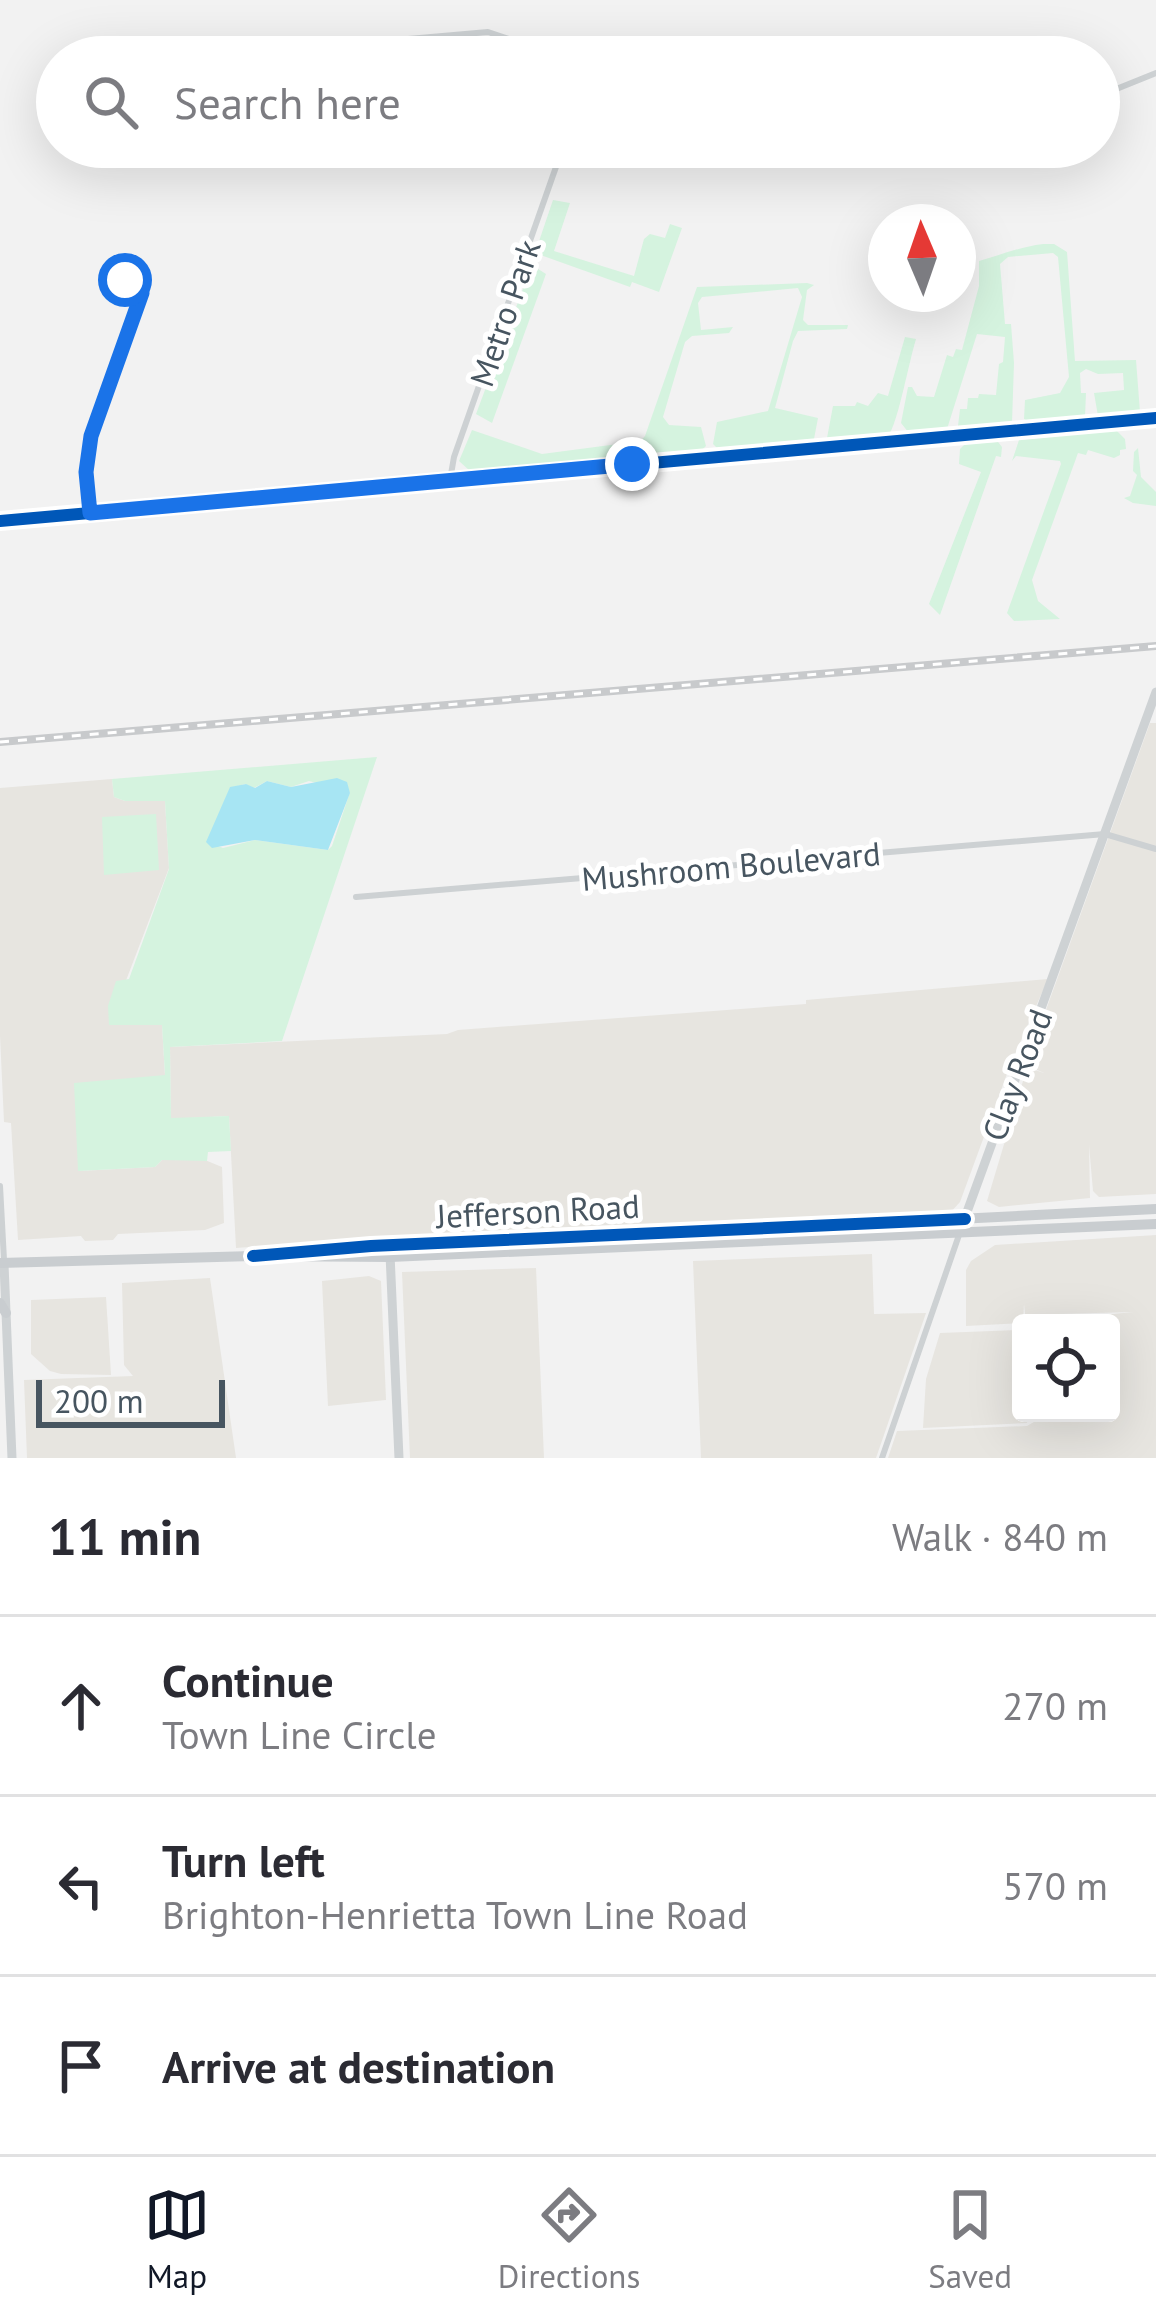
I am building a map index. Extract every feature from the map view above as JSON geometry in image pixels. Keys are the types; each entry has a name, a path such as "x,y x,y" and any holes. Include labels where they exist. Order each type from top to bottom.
{"main road":[{"name":"Jefferson Road","path":"390,1251 1156,1209"},
{"name":"Jefferson Road","path":"1,1264 959,1235 1156,1224"}],"street":[{"path":"442,36 488,32 500,36"},
{"path":"1120,88 1156,73"},
{"name":"Metro Park","path":"450,480 556,168"},
{"path":"90,513 86,472 91,436 142,293"},
{"path":"0,521 1156,418"},
{"name":"Clay Road","path":"882,1458 1156,692"},
{"path":"1105,834 1156,849"},
{"name":"Mushroom Boulevard","path":"356,897 1105,834"},
{"path":"0,1186 7,1445"},
{"path":"390,1251 399,1458"}],"shaded area":[{"path":"1150,723 1156,723 1156,1194 1099,1197 1093,1191 1089,1145 1090,1198 999,1207 987,1201 1026,1071 1044,1073 1026,1065"},
{"path":"112,779 114,797 165,801 169,868 109,1025 162,1025 165,1076 79,1171 155,1167 162,1160 200,1158 222,1167 224,1223 205,1230 118,1234 113,1240 85,1241 81,1236 18,1240 0,1036 0,788"},
{"path":"1048,979 960,1202 950,1213 236,1248 229,1116 171,1119 170,1047 447,1034"},
{"path":"1156,1235 1156,1458 888,1458 897,1431 1120,1422 1120,1314 1113,1314 1133,1312 1025,1314 1024,1304 1023,1314 1012,1314 1012,1324 966,1326 966,1270 995,1245"},
{"path":"872,1254 874,1314 926,1313 876,1458 701,1458 693,1261"},
{"path":"536,1268 544,1458 410,1458 402,1272"},
{"path":"369,1276 381,1281 386,1400 328,1406 322,1281"},
{"path":"210,1278 236,1458 27,1458 24,1380 133,1376 124,1365 122,1283"},
{"path":"106,1297 111,1375 61,1374 50,1371 31,1354 31,1300"},
{"path":"1012,1330 1012,1422 1027,1423 923,1428 926,1379 940,1333"}],"green space":[{"path":"553,200 570,203 554,251 634,276 644,239 650,234 665,238 670,224 682,228 659,292 632,282 630,287 535,253"},
{"path":"1054,244 1067,252 1075,361 1136,360 1140,412 1098,416 1094,393 1124,390 1123,373 1098,374 1086,369 1080,373 1081,393 1086,393 1085,417 1024,419 1025,400 1060,393 1069,377 1058,257 1053,253 1008,257 1000,264 1014,363 1012,423 958,426 960,409 967,409 968,398 996,395 1003,362 1005,337 977,334 947,429 909,433 901,423 908,387 917,396 934,397 947,355 953,357 956,349 962,350 972,312 976,312 979,261"},
{"path":"532,265 546,274 492,423 476,414"},
{"path":"814,285 807,290 803,320 808,325 848,325 847,329 798,331 793,341 775,408 818,418 814,439 717,448 713,444 717,422 768,411 802,297 798,288 702,297 698,303 701,330 733,327 729,333 692,336 685,342 663,417 669,425 701,427 706,446 639,455 634,449 645,436 697,287"},
{"path":"905,337 916,339 890,433 827,438 833,406 855,406 857,402 868,406 878,393 888,396"},
{"path":"472,430 542,454 618,444 624,453 621,457 470,471 459,461"},
{"path":"1116,430 1125,439 1126,449 1120,455 1078,453 1032,580 1038,601 1060,619 1014,621 1007,613 1061,464 1016,456 1012,461 1019,440"},
{"path":"998,442 1001,457 996,456 940,615 929,604 981,472 959,464 960,449 965,444"},
{"path":"1138,448 1141,477 1156,492 1156,506 1124,498 1130,496 1137,475 1133,471"},
{"path":"377,757 282,1041 170,1047 171,1118 229,1116 231,1151 208,1152 207,1161 162,1160 155,1167 78,1171 74,1083 165,1075 162,1025 109,1025 108,1006 116,981 129,979 169,869 165,801 114,797 112,779","holes":["267,781 291,787 309,781 350,792 328,850 255,840 223,848 207,842 230,788 245,784 254,788"]},
{"path":"156,814 159,870 104,875 102,817"}],"water":[{"path":"337,778 347,782 350,793 328,850 255,840 212,848 206,842 230,787 246,784 255,788 267,781 291,787"}],"railway":[{"path":"0,742 1156,646"}],"cycle path":[{"path":"0,521 1156,418"},
{"path":"253,1256 371,1246 965,1219"}],"route":[{"path":"125,280 128,291 142,293 91,436 86,472 90,513 632,464"}]}
